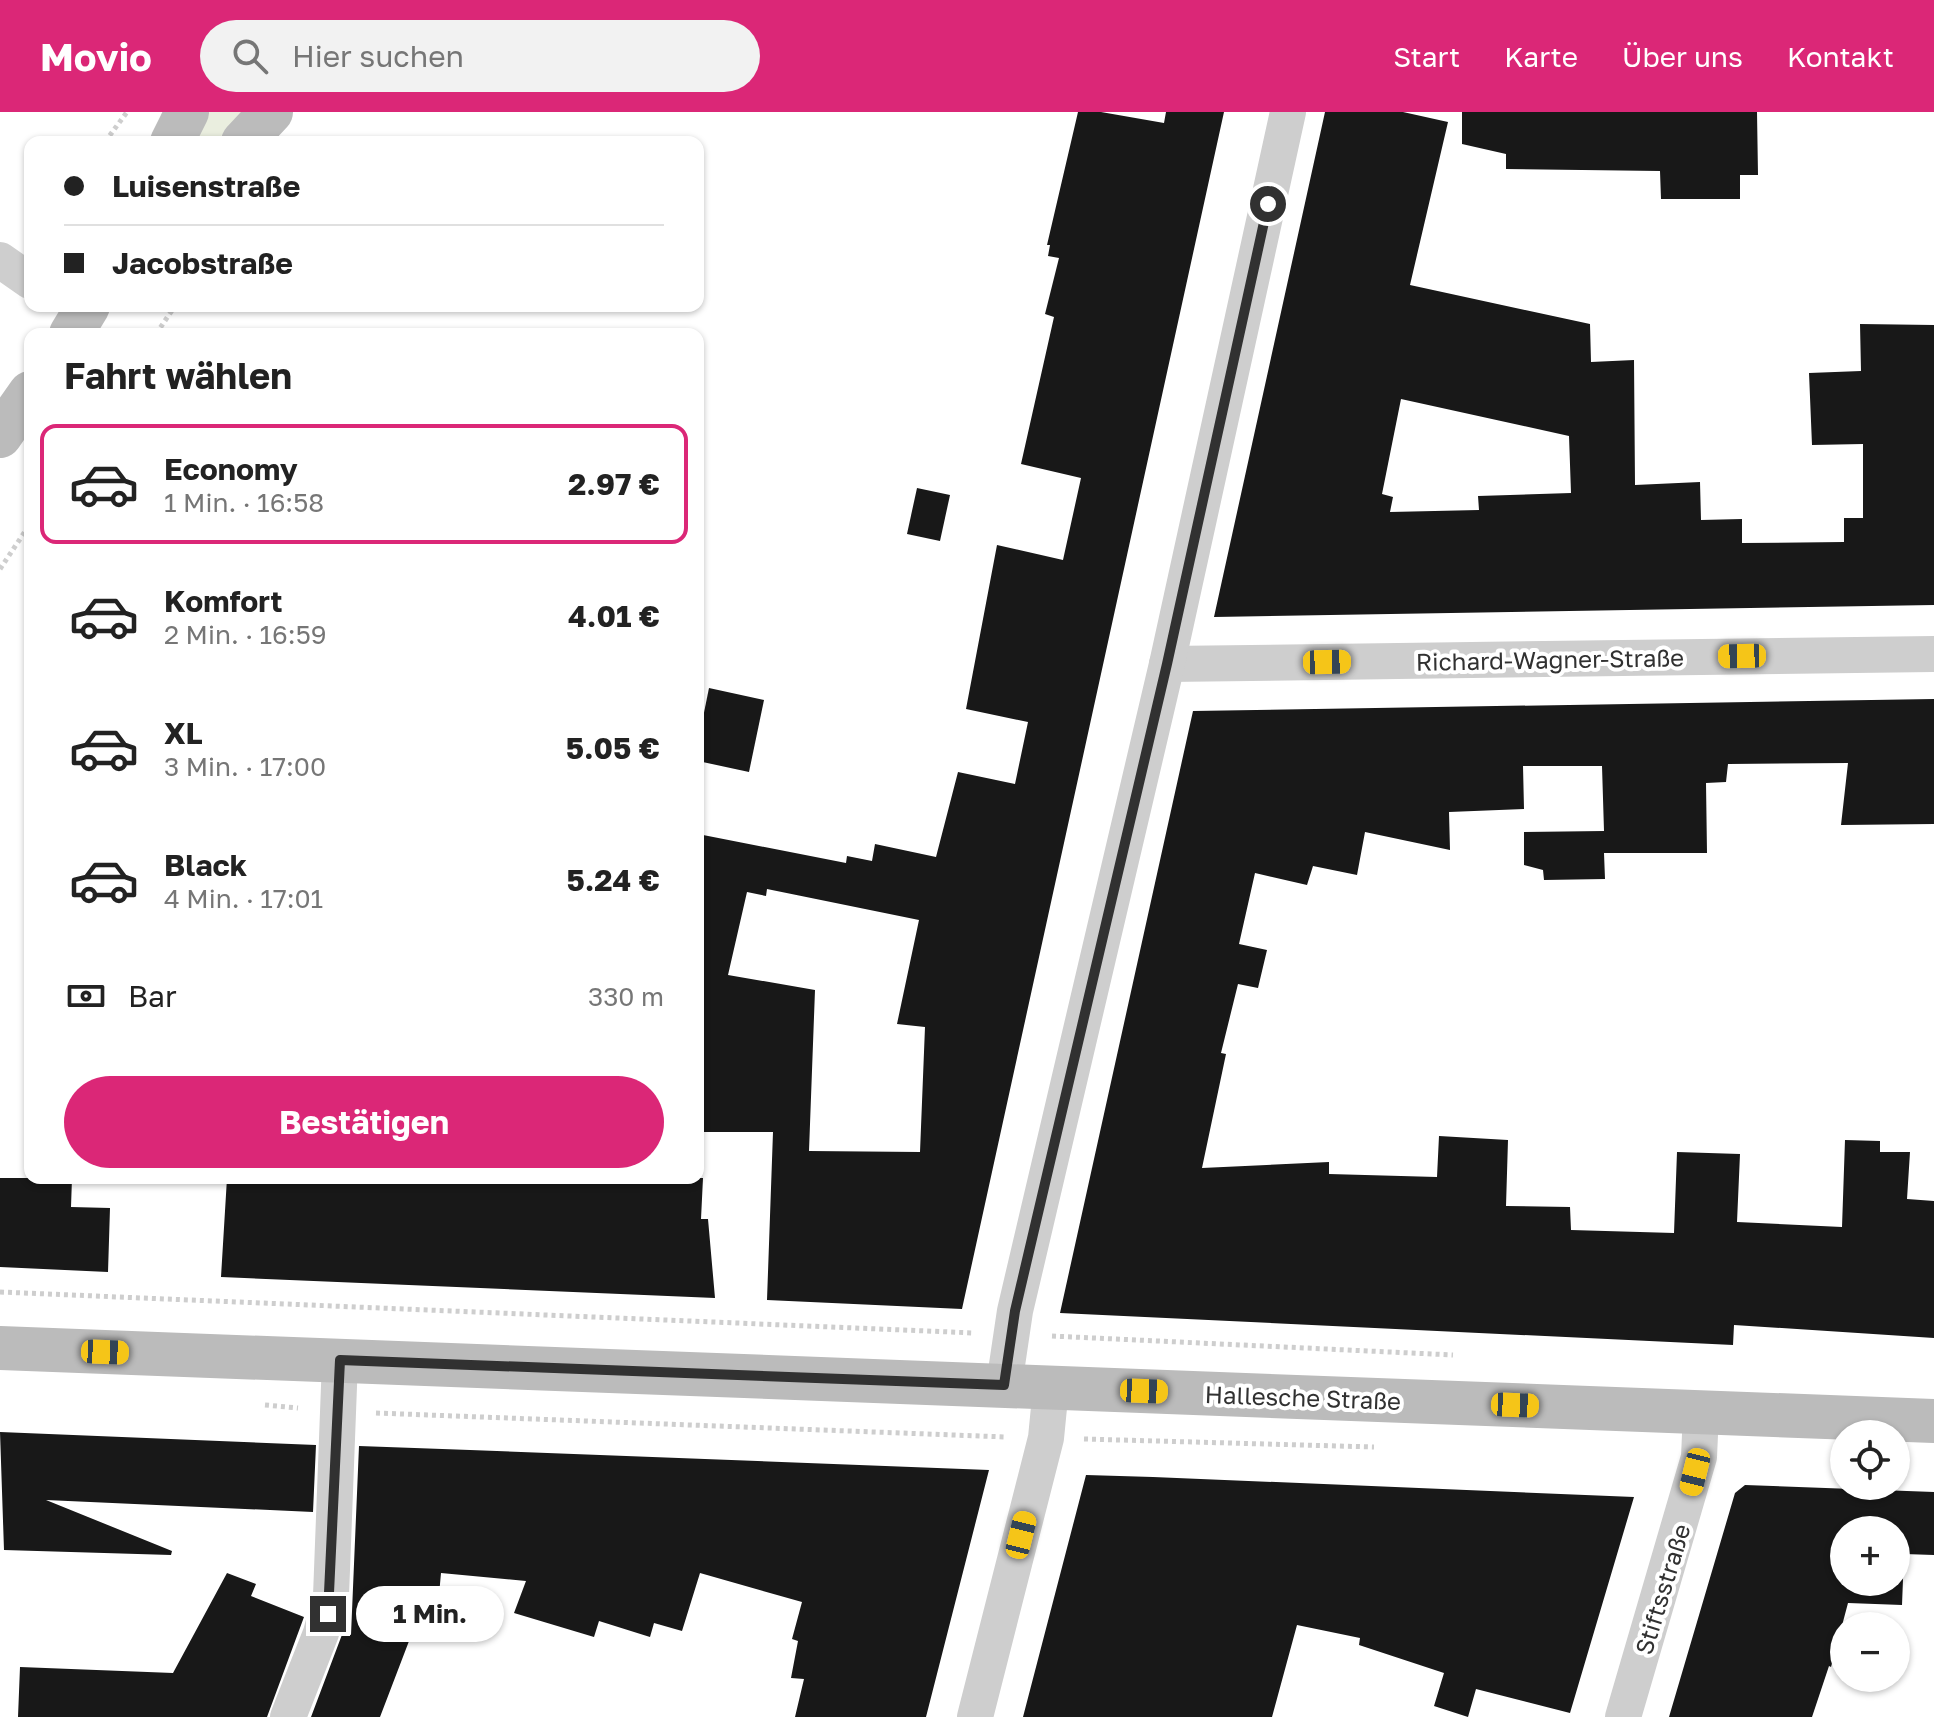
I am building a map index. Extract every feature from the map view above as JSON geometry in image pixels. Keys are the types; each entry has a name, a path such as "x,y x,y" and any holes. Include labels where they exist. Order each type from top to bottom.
{"main road":[{"path":"175,136 187,112"},
{"path":"249,136 271,112"},
{"path":"0,436 24,402"},
{"name":"Hallesche Straße","path":"0,1348 1934,1421"}],"street":[{"path":"1004,1385 1010,1334 1167,664 1288,112"},
{"path":"0,260 24,277"},
{"name":"Richard-Wagner-Straße","path":"1167,664 1934,654"},
{"path":"288,1717 321,1633 331,1596 340,1360"},
{"path":"975,1717 1046,1438 1051,1387"},
{"name":"Stiftsstraße","path":"1623,1717 1699,1457 1701,1412"}],"path":[{"path":"109,136 127,112"},
{"path":"0,569 24,533"},
{"path":"0,1292 1464,1356"},
{"path":"261,1405 338,1411 1046,1438 1381,1447"}],"shaded area":[{"path":"201,112 243,112 221,136 189,136"}],"building":[{"path":"1078,112 1101,112 1164,123 1166,112 1224,112 962,1309 767,1300 773,1132 704,1132 704,835 846,863 847,856 872,861 875,844 936,857 958,772 1015,784 1028,722 966,709 997,545 1063,560 1081,478 1021,464 1054,317 1045,314 1059,258 1048,256 1050,245 1047,245","holes":["767,889 919,920 897,1024 925,1027 920,1152 809,1151 815,990 728,975 747,892 766,896"]},
{"path":"1325,112 1403,112 1448,122 1410,285 1590,324 1591,362 1634,360 1635,485 1700,482 1701,520 1742,519 1742,543 1844,542 1844,518 1863,518 1863,444 1812,445 1809,373 1861,371 1860,324 1934,325 1934,605 1214,617","holes":["1401,399 1569,436 1571,493 1478,496 1479,510 1390,512 1393,497 1382,494"]},
{"path":"1462,112 1757,112 1758,175 1740,175 1740,199 1661,199 1660,171 1506,169 1506,154 1462,144"},
{"path":"917,488 950,495 940,541 907,534"},
{"path":"709,688 764,700 749,772 704,762 704,713"},
{"path":"1934,699 1934,824 1841,825 1848,763 1728,764 1726,782 1706,783 1707,853 1604,853 1605,879 1544,880 1543,870 1524,865 1524,832 1604,831 1602,766 1523,766 1524,809 1449,812 1450,850 1365,832 1357,875 1313,866 1307,885 1255,873 1239,944 1267,950 1258,988 1238,984 1221,1053 1226,1054 1202,1168 1329,1162 1329,1174 1437,1177 1439,1136 1508,1140 1506,1206 1570,1207 1571,1230 1674,1233 1677,1152 1740,1154 1737,1222 1842,1227 1845,1140 1880,1141 1880,1152 1910,1152 1907,1199 1934,1201 1934,1338 1734,1325 1733,1345 1060,1313 1193,711"},
{"path":"0,1178 24,1178 24,1184 72,1184 71,1207 110,1208 108,1272 0,1267"},
{"path":"227,1184 703,1184 701,1219 708,1219 715,1298 221,1277"},
{"path":"0,1432 316,1445 313,1512 46,1500 172,1551 171,1555 4,1550"},
{"path":"359,1446 989,1470 926,1717 795,1717 804,1679 791,1678 798,1641 792,1639 802,1602 700,1573 682,1631 654,1623 650,1637 599,1621 594,1637 514,1613 526,1581 441,1573 439,1595 428,1595 424,1627 414,1628 380,1717 311,1717 343,1632 351,1635"},
{"path":"1086,1475 1634,1497 1570,1713 1476,1689 1468,1717 1434,1706 1444,1673 1359,1645 1360,1638 1297,1625 1272,1717 1023,1717"},
{"path":"1745,1485 1830,1488 1830,1500 1910,1500 1910,1491 1934,1492 1934,1555 1910,1554 1910,1516 1830,1516 1830,1596 1902,1596 1902,1605 1848,1603 1846,1612 1830,1612 1830,1666 1812,1717 1669,1717 1735,1493"},
{"path":"227,1573 256,1584 251,1596 304,1617 267,1717 18,1717 20,1667 173,1673"}],"route":[{"path":"328,1614 340,1360 1004,1385 1015,1311 1167,664 1268,204"}]}
